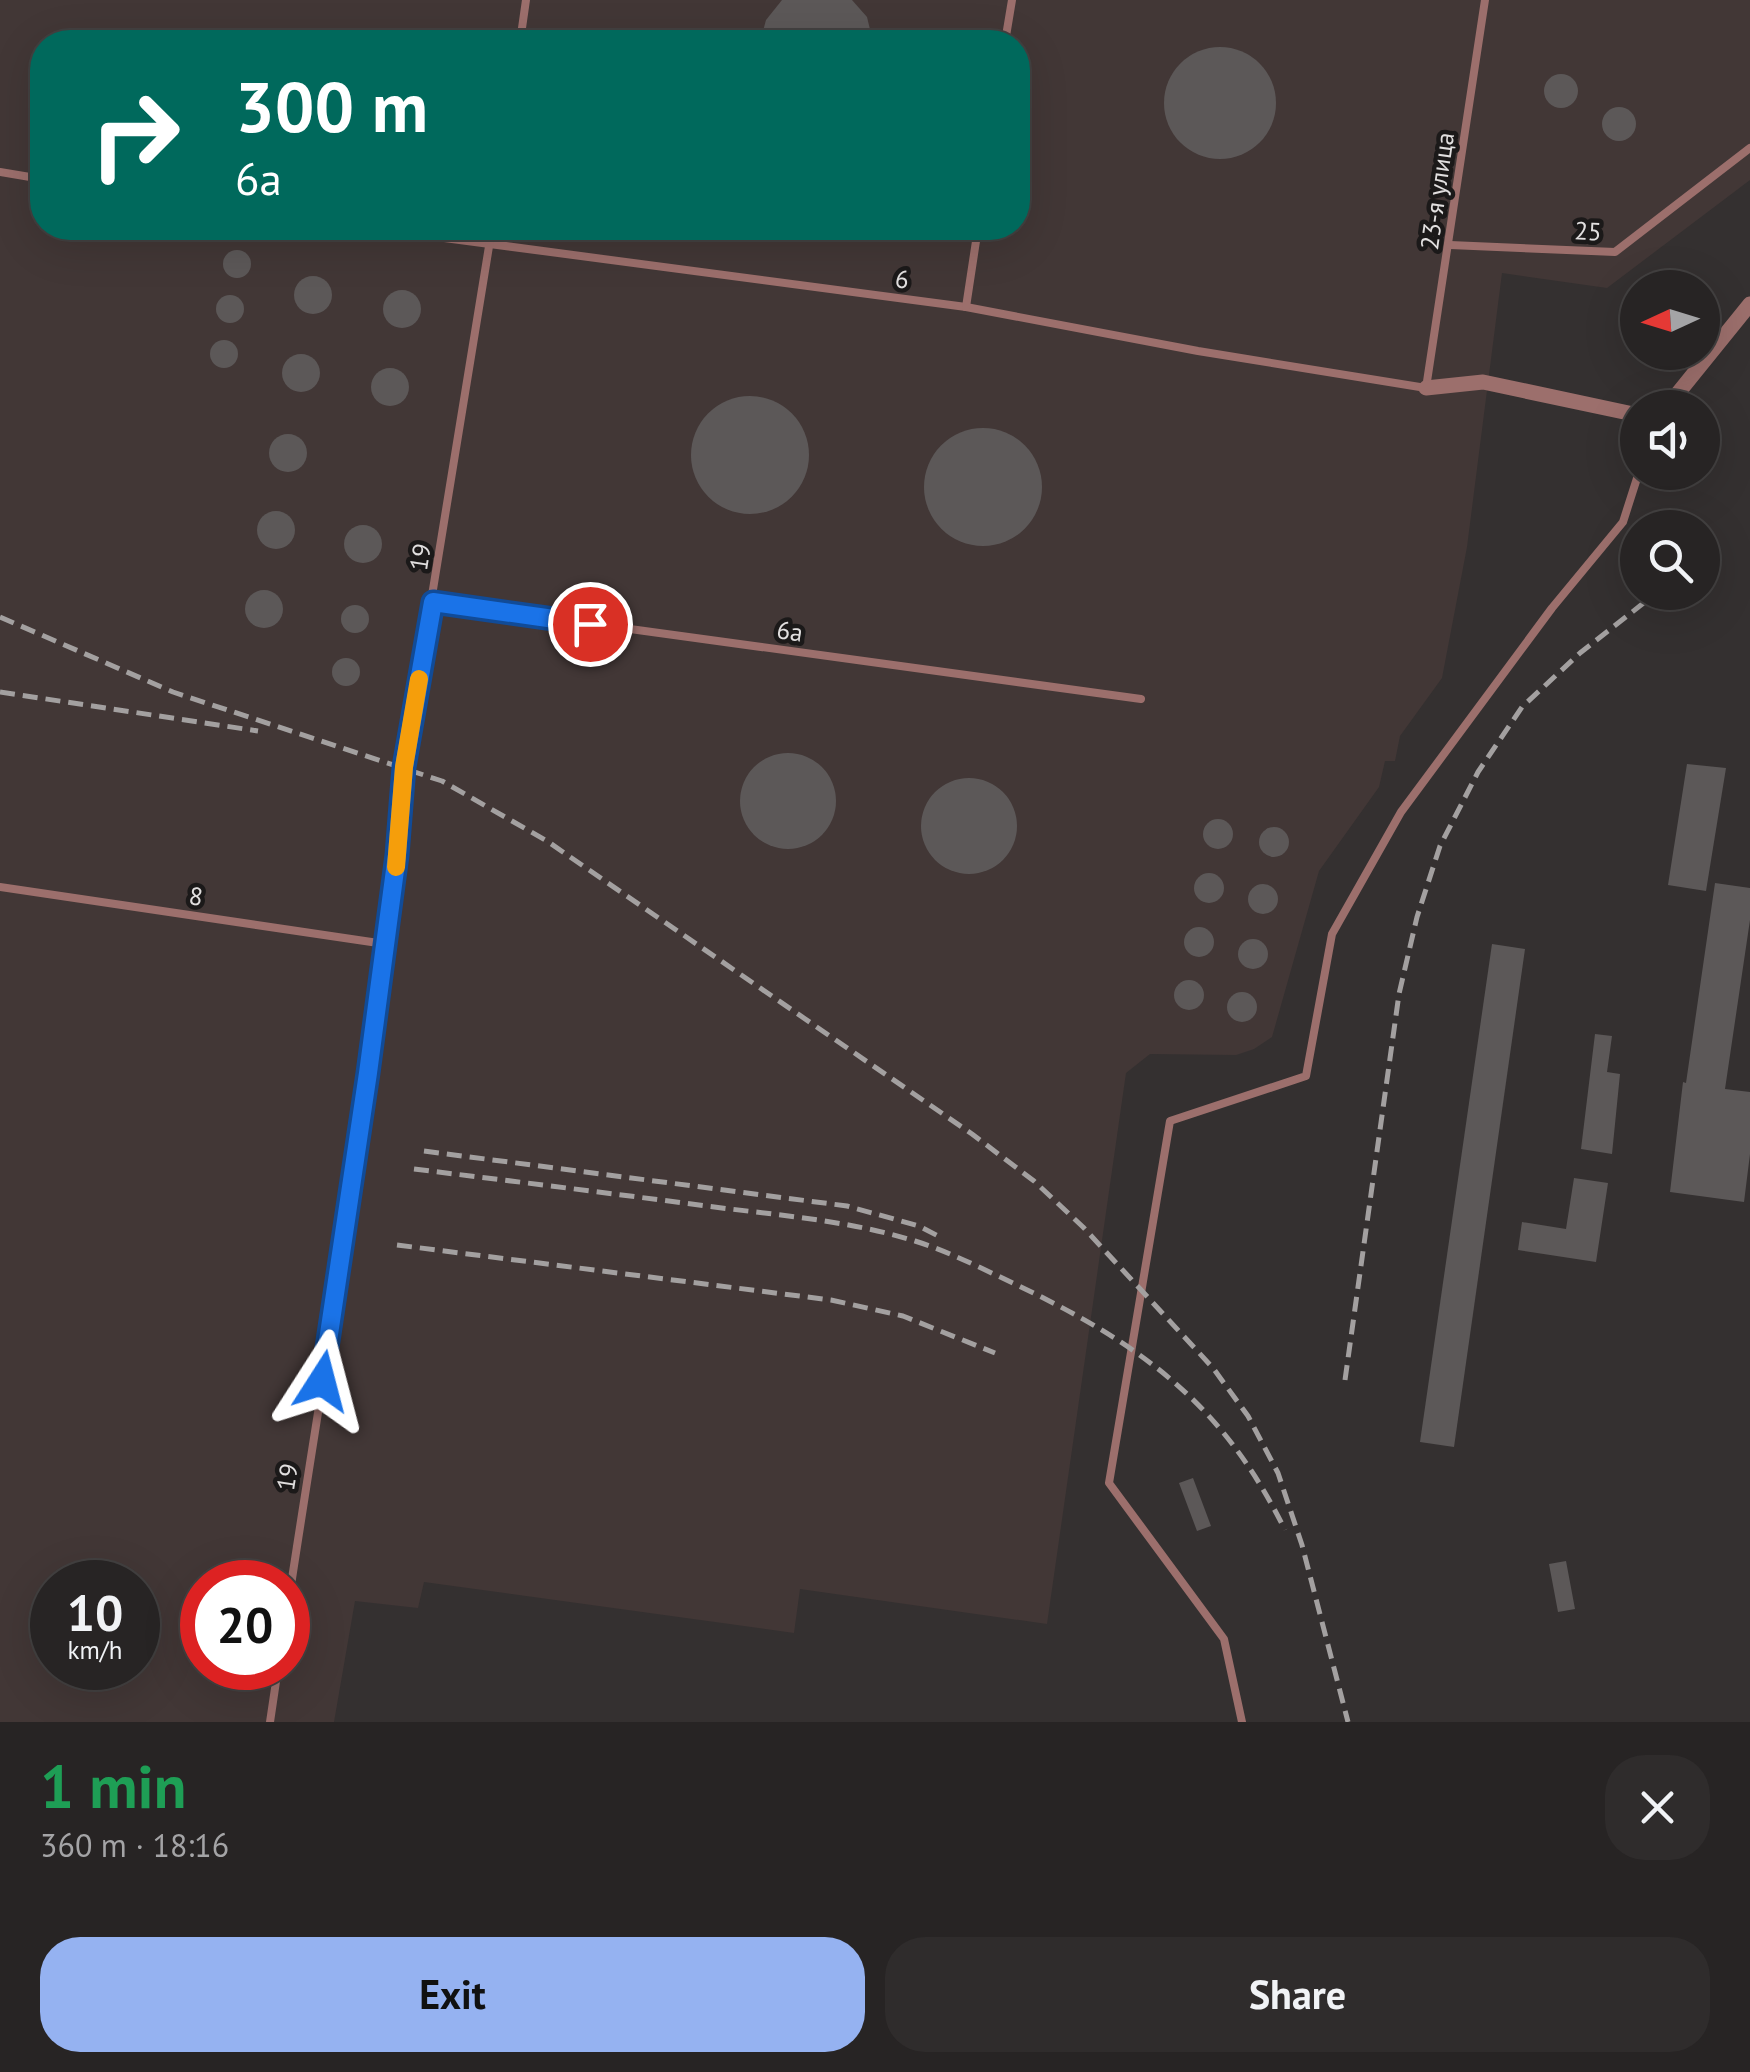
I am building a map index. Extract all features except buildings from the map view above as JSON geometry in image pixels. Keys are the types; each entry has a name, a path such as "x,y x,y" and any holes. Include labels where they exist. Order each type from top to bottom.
{"street":[{"path":"1681,390 1750,304"},
{"path":"1426,388 1483,382 1620,412"}],"lane":[{"path":"522,30 526,0"},
{"path":"1007,30 1012,0"},
{"name":"23-я улица","path":"1426,388 1484,0"},
{"name":"25","path":"1450,245 1615,252 1750,148"},
{"path":"0,172 30,177"},
{"name":"6","path":"454,240 966,307 1198,352 1426,388"},
{"name":"19","path":"295,1560 385,944 404,767 490,240"},
{"path":"966,307 976,240"},
{"path":"1242,1722 1224,1639 1109,1483 1170,1121 1306,1076 1332,934 1401,812 1552,608 1622,522 1633,490"},
{"name":"6a","path":"433,602 1141,699"},
{"name":"8","path":"0,887 385,944"},
{"path":"270,1722 275,1690"}],"shaded area":[{"path":"0,0 1750,0 1750,180 1631,270 1620,270 1620,278 1607,288 1502,273 1467,547 1442,678 1400,736 1395,761 1385,761 1379,787 1319,871 1272,1037 1236,1055 1150,1054 1126,1073 1047,1624 800,1589 794,1633 424,1582 418,1608 355,1601 334,1722 0,1722"}],"railway":[{"path":"1345,1380 1399,994 1417,917 1440,846 1478,772 1522,707 1580,653 1635,610"},
{"path":"0,617 173,692 442,781 547,841 972,1134 1034,1181 1083,1227 1213,1368 1248,1416 1278,1473 1302,1545 1348,1722"},
{"path":"0,692 258,731"},
{"path":"424,1151 847,1206 919,1226 942,1238"},
{"path":"414,1169 811,1219 864,1228 941,1250 1104,1331 1175,1383 1235,1447 1285,1530"},
{"path":"397,1245 831,1300 903,1316 995,1353"}],"slow traffic":[{"path":"396,867 404,767 419,679"}],"route":[{"path":"322,1381 368,1073 397,855 404,767 433,602 590,624"}]}
